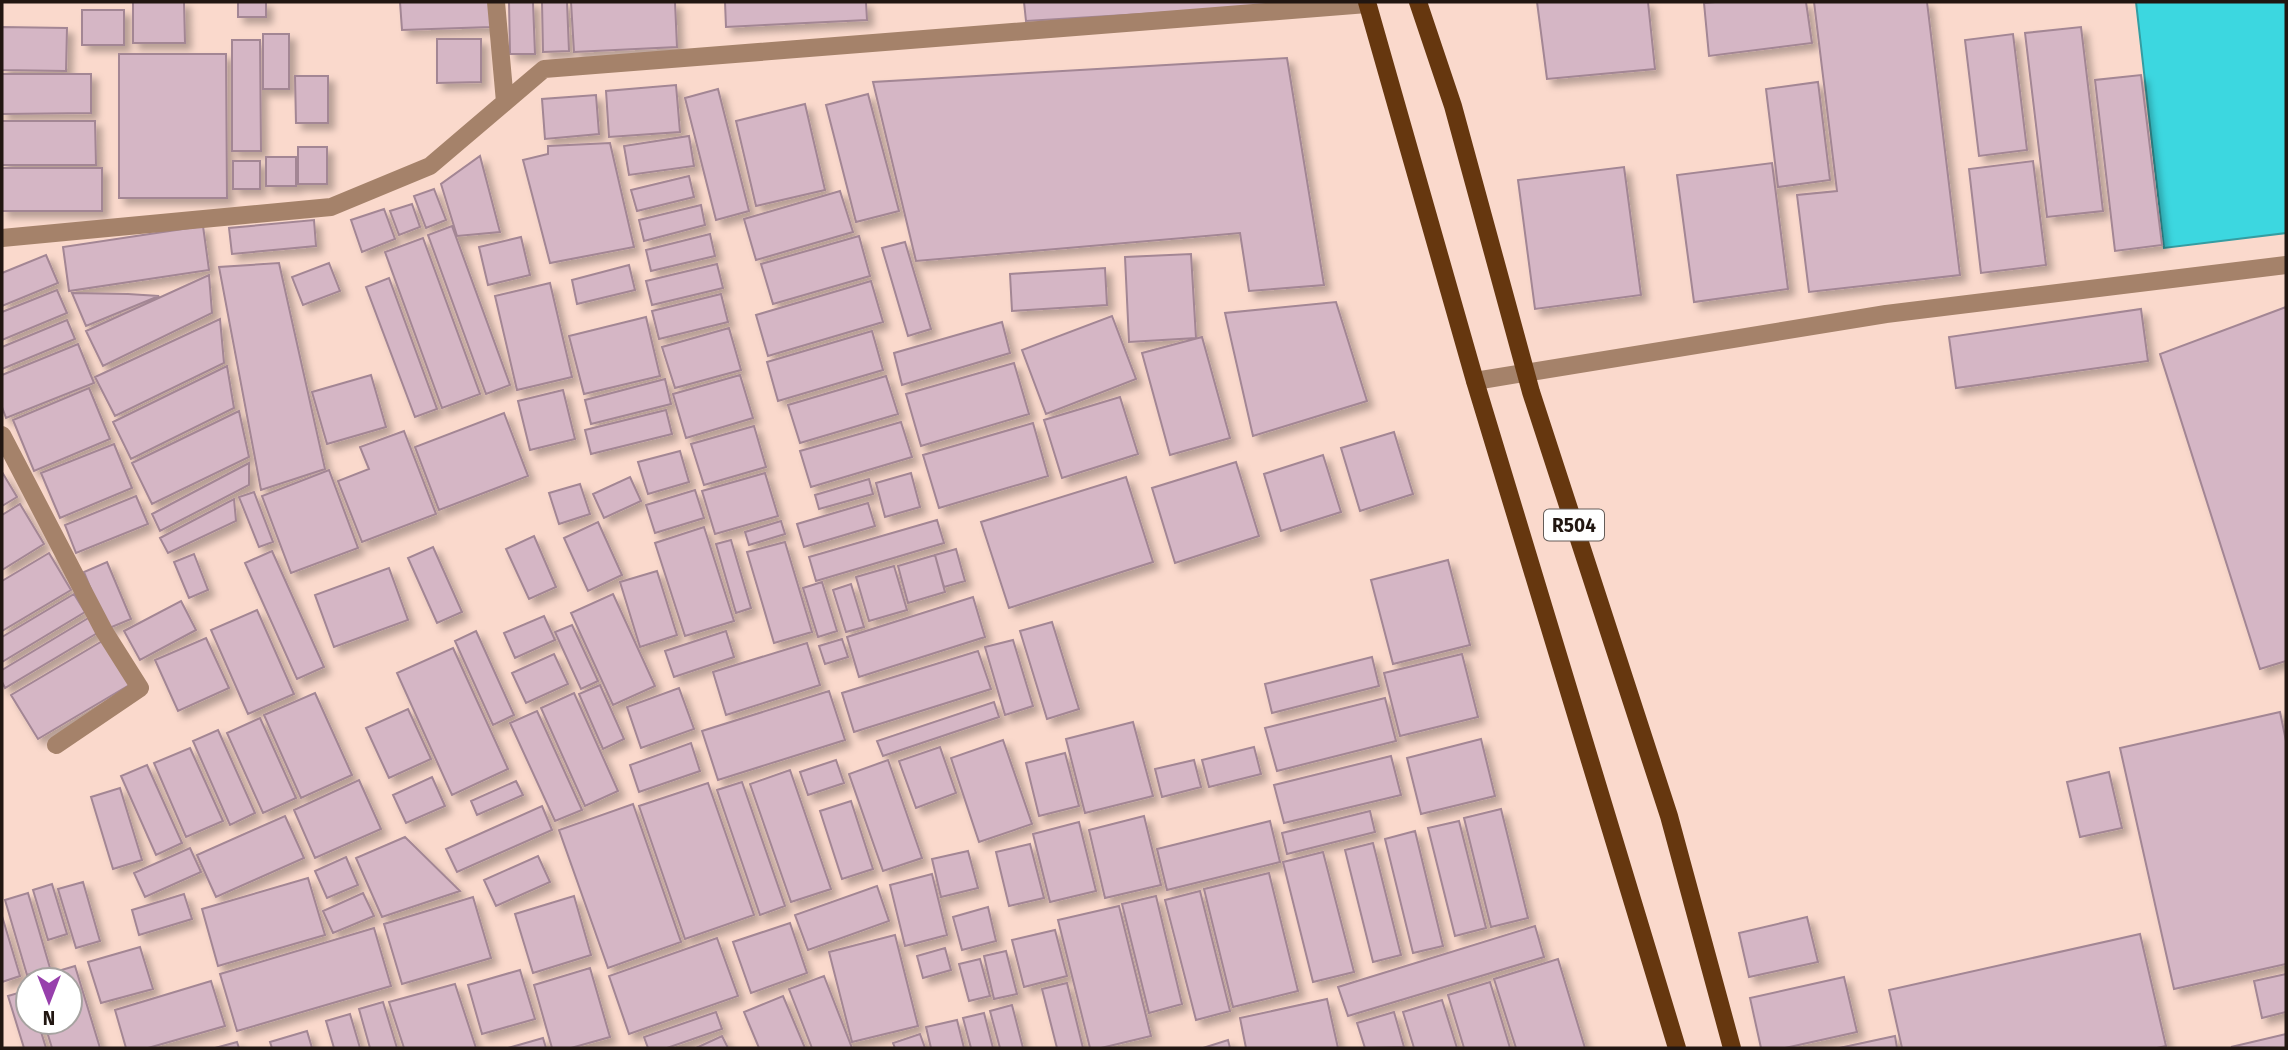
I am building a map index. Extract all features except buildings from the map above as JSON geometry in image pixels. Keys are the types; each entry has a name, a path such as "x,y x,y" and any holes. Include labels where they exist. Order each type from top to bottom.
{"main road":[{"name":"R504","path":"1418,2 1453,106 1526,374 1670,816 1732,1048"},
{"name":"R504","path":"1367,3 1475,381 1677,1048"}],"street":[{"path":"496,2 505,102"},
{"path":"2,237 331,207 430,166 544,69 1367,3"},
{"path":"1475,381 1886,314 2286,265"},
{"path":"2,435 104,631 140,688 56,745"}],"water":[{"path":"2136,2 2286,2 2286,233 2164,248"}]}
